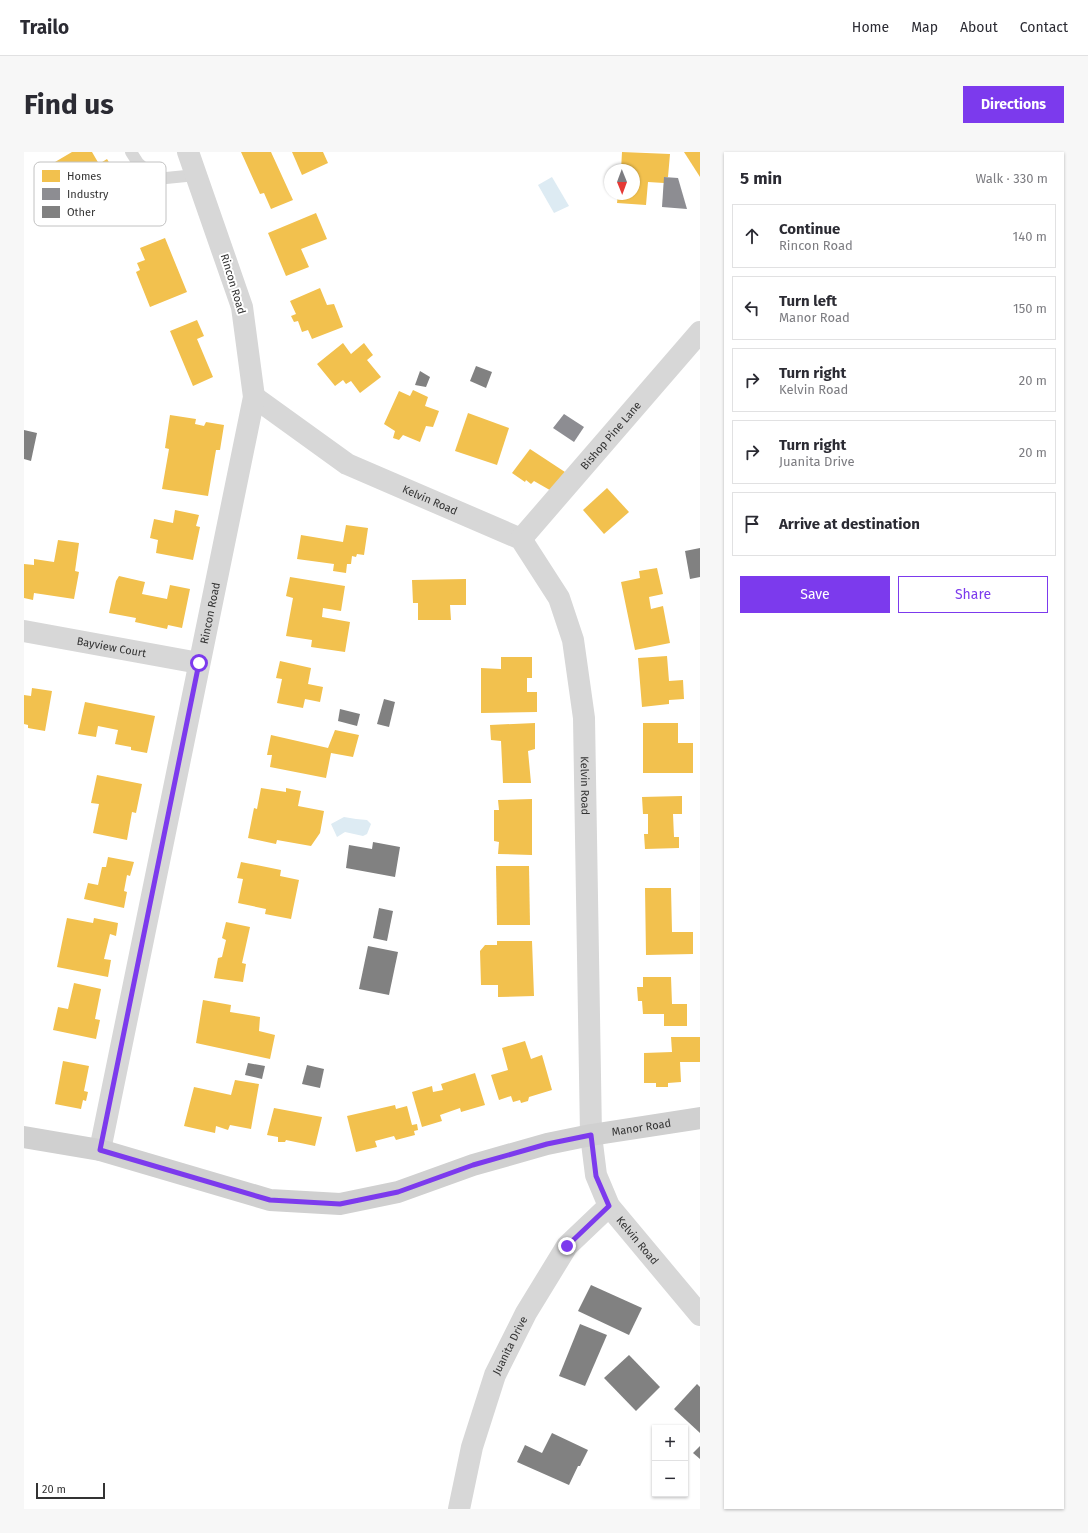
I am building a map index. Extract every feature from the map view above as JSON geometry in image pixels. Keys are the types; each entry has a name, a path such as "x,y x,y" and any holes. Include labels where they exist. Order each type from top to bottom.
{"street":[{"name":"Rincon Road","path":"100,1150 254,398 242,307 188,152"},
{"name":"Bishop Pine Lane","path":"521,539 700,332"},
{"name":"Kelvin Road","path":"254,398 347,464 521,539 559,598 573,640 584,718 591,1135 596,1176 609,1206 700,1315"},
{"name":"Bayview Court","path":"24,631 199,663"},
{"name":"Manor Road","path":"24,1137 100,1150 270,1200 340,1204 398,1192 473,1165 547,1144 591,1135 700,1118"},
{"name":"Juanita Drive","path":"459,1509 472,1447 495,1375 526,1313 567,1246 609,1206"}],"lane":[{"path":"131,152 137,162"},
{"path":"166,178 196,175"}],"shaded area":[{"path":"552,177 569,206 554,213 538,185"},
{"path":"344,817 367,820 371,824 367,834 363,836 345,832 337,837 331,824"}],"building: Homes":[{"path":"72,152 92,152 98,162 55,162"},
{"path":"241,152 271,152 293,200 271,209 264,193 260,194"},
{"path":"292,152 323,152 328,163 302,175"},
{"path":"622,152 670,154 668,177 664,177 664,183 648,182 646,205 617,203 617,200 640,200 640,164 621,164"},
{"path":"684,152 700,152 700,177"},
{"path":"316,213 327,239 301,249 309,267 286,276 268,233"},
{"path":"165,238 187,292 150,307 136,272 140,270 137,263 145,260 140,248"},
{"path":"320,288 327,305 334,304 343,327 312,339 308,330 302,332 298,321 294,322 291,316 296,314 290,301"},
{"path":"197,320 204,336 197,339 213,377 193,386 170,331"},
{"path":"343,343 351,354 364,343 373,355 367,360 381,377 360,393 351,381 346,384 343,380 335,386 317,364"},
{"path":"413,390 428,397 425,406 439,411 433,427 426,426 420,442 403,435 399,440 393,438 395,431 384,424 399,391 410,396"},
{"path":"468,413 509,428 497,465 455,451"},
{"path":"170,415 196,419 195,424 204,426 206,422 224,425 220,450 216,450 208,496 162,489 169,449 165,448"},
{"path":"530,449 568,474 555,493 534,481 531,484 526,480 525,482 512,473"},
{"path":"607,488 629,512 604,534 583,510"},
{"path":"175,510 199,515 196,526 200,527 193,560 156,553 158,540 150,538 154,519 173,523"},
{"path":"346,525 368,528 364,555 357,554 356,557 352,556 351,564 347,564 346,573 333,571 334,564 297,559 301,535 343,542"},
{"path":"58,540 79,543 75,571 79,572 74,599 34,593 33,600 24,598 24,564 34,565 34,559 54,562"},
{"path":"657,568 663,594 649,597 651,609 663,606 670,643 635,650 621,582 640,578 639,571"},
{"path":"119,576 145,582 142,594 167,599 170,585 190,589 182,628 168,625 167,629 135,622 136,618 109,613 116,581"},
{"path":"290,577 345,586 341,611 323,608 322,617 350,622 345,652 311,647 312,640 286,636 293,598 286,596"},
{"path":"466,579 466,605 450,605 451,620 418,620 418,603 413,603 412,580"},
{"path":"667,656 669,681 683,680 684,699 669,700 669,704 642,707 638,658"},
{"path":"501,657 532,657 532,678 527,678 527,692 537,692 537,712 481,713 481,668 501,669"},
{"path":"280,661 311,668 308,684 323,687 320,702 305,699 303,708 277,703 282,679 276,678"},
{"path":"32,688 52,691 45,731 28,728 28,725 24,724 24,695 31,696"},
{"path":"85,702 155,716 147,753 131,750 131,747 115,744 118,730 98,726 96,737 78,734"},
{"path":"535,723 535,749 528,751 531,783 503,783 501,741 491,740 490,725"},
{"path":"643,723 678,723 678,743 693,743 693,773 643,773"},
{"path":"335,730 359,735 353,757 331,753 326,778 270,767 272,755 267,755 271,735 328,748"},
{"path":"97,775 142,784 136,813 132,812 127,840 93,833 99,804 91,803"},
{"path":"261,788 286,792 286,788 301,791 298,806 324,811 320,833 311,846 277,840 276,844 248,838 254,808 257,809"},
{"path":"682,796 682,814 673,814 674,837 679,837 679,848 645,849 644,834 648,834 648,814 643,814 642,797"},
{"path":"532,799 532,855 498,854 499,842 494,841 494,810 499,810 498,800"},
{"path":"108,857 134,862 130,876 127,875 124,891 127,892 124,908 84,899 88,883 98,885 102,867 106,867"},
{"path":"241,862 281,870 280,876 299,880 291,919 265,914 266,909 238,903 243,879 237,878"},
{"path":"496,866 529,866 530,925 497,925"},
{"path":"645,888 671,888 672,932 693,932 693,954 646,955"},
{"path":"67,918 93,923 94,918 118,923 116,936 110,934 104,959 111,960 108,977 57,967"},
{"path":"226,922 250,927 242,963 246,964 243,982 214,978 218,958 222,957 226,940 222,938"},
{"path":"497,941 532,941 534,996 498,997 498,985 481,985 480,951 485,945 497,945"},
{"path":"643,977 671,977 672,1004 687,1004 687,1026 664,1026 664,1014 643,1014 642,1001 638,1001 637,987 643,987"},
{"path":"74,983 101,989 95,1019 100,1020 96,1039 53,1030 58,1007 68,1009"},
{"path":"203,1000 231,1005 230,1012 260,1017 259,1031 275,1035 270,1059 196,1043"},
{"path":"671,1037 700,1037 700,1062 680,1062 681,1082 668,1083 668,1087 656,1087 656,1083 644,1083 644,1053 672,1052"},
{"path":"525,1041 531,1059 542,1055 552,1090 529,1097 528,1101 521,1103 520,1100 513,1102 511,1096 499,1100 491,1075 508,1070 502,1048"},
{"path":"63,1061 89,1066 84,1091 88,1092 86,1101 83,1100 81,1109 55,1104"},
{"path":"475,1073 485,1105 461,1112 460,1108 440,1115 442,1121 422,1127 412,1092 432,1086 433,1092 443,1090 441,1084"},
{"path":"235,1080 259,1084 251,1129 230,1125 228,1130 216,1126 215,1133 184,1126 194,1087 231,1095"},
{"path":"395,1105 396,1109 407,1106 412,1125 417,1124 418,1130 414,1131 415,1135 396,1140 394,1136 375,1141 377,1147 356,1152 347,1116"},
{"path":"274,1108 322,1117 315,1146 286,1140 285,1142 278,1142 278,1137 267,1135"}],"building: Industry":[{"path":"664,177 678,178 687,209 662,207"},
{"path":"564,414 584,427 574,442 553,428"}],"building: Other":[{"path":"476,366 492,372 486,388 470,381"},
{"path":"420,371 430,377 426,387 415,385"},
{"path":"24,430 37,433 31,461 24,459"},
{"path":"700,548 700,577 690,579 685,551"},
{"path":"384,699 395,702 389,727 377,724"},
{"path":"340,709 360,714 357,726 338,721"},
{"path":"373,842 400,847 395,877 346,868 349,845 372,849"},
{"path":"379,908 393,911 387,941 373,938"},
{"path":"368,946 398,952 389,995 359,989"},
{"path":"248,1063 265,1066 262,1079 245,1075"},
{"path":"307,1065 324,1069 320,1088 302,1084"},
{"path":"591,1285 642,1308 629,1335 578,1311"},
{"path":"580,1324 607,1335 585,1386 559,1376"},
{"path":"629,1355 660,1387 636,1411 604,1378"},
{"path":"697,1384 700,1387 700,1433 674,1409"},
{"path":"552,1433 588,1450 569,1485 517,1462 525,1445 542,1453"},
{"path":"700,1446 700,1459 693,1453"}],"route":[{"path":"199,663 100,1150 270,1200 340,1204 398,1192 473,1165 547,1144 591,1135 596,1176 609,1206 567,1246"}]}
